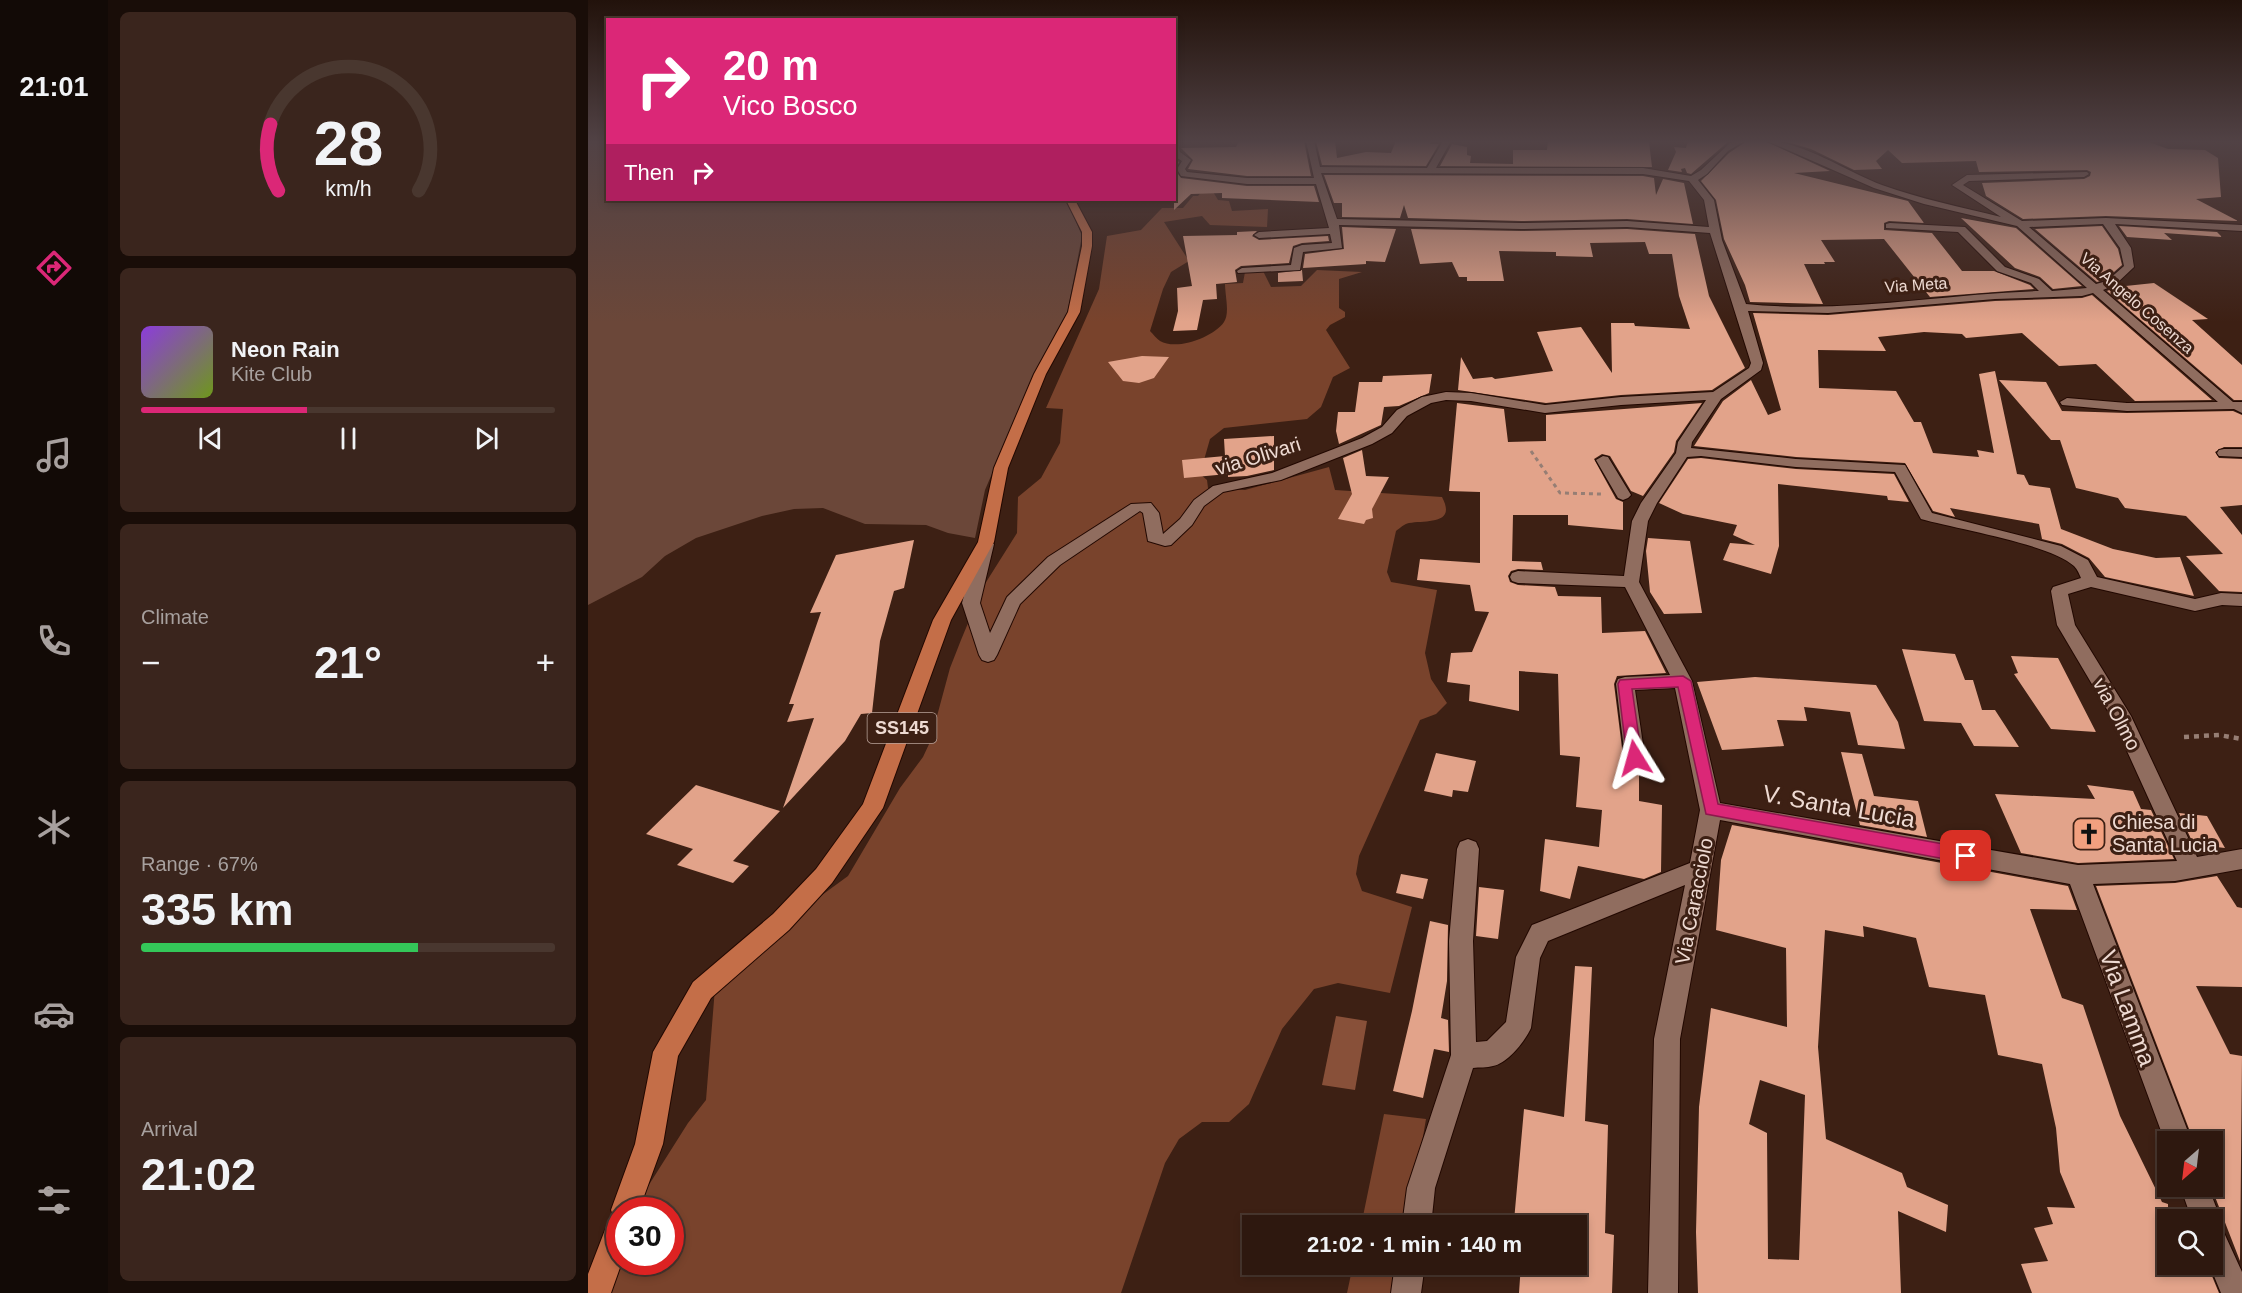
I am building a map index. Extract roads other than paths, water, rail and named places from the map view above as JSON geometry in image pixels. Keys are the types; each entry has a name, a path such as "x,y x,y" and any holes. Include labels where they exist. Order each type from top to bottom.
{"main road":[{"name":"SS145","path":"631,1197 649,1144 666,1052 702,990 781,922 824,876 872,808 942,620 986,542 1001,468 1040,374 1074,312 1087,246 1087,232 1072,201"},
{"path":"596,1293 606,1266"}],"street":[{"path":"1242,271 1296,267 1298,250 1302,248 1338,246 1326,201"},
{"path":"1518,577 1631,582 1640,521 1649,503 1683,453 1685,442 1716,396 1755,370 1757,363 1741,307 1714,230 1709,201"},
{"name":"Via Angelo Cosenza","path":"1925,201 2020,224 2092,289 2236,407"},
{"path":"1983,201 2020,224 2106,221 2242,228"},
{"name":"Via Meta","path":"1741,307 1768,310 1828,310 1867,305 2048,293 2082,293 2111,283 2129,267 2129,259 2121,237 2106,221"},
{"path":"1259,235 1334,226 1627,224 1714,230"},
{"path":"1890,226 1961,230 2001,269 2036,281 2048,293"},
{"name":"via Olivari","path":"986,542 971,603 988,655 1013,601 1054,561 1136,507 1146,506 1151,513 1154,537 1165,541 1186,522 1199,503 1218,489 1276,477 1367,441 1387,430 1402,413 1427,400 1446,396 1515,403 1545,409 1621,401 1716,396"},
{"path":"2067,402 2127,407 2236,407"},
{"path":"1683,453 1701,452 1796,463 1900,468 1926,516 2032,542 2065,554 2082,563 2091,581 2194,605 2208,604 2221,599 2242,600"},
{"path":"2224,453 2242,453"},
{"path":"1603,460 1623,495"},
{"name":"via Olmo","path":"2091,581 2059,591 2066,625 2121,716 2191,867"},
{"name":"Via Caracciolo","path":"1631,582 1683,681 1711,810 1667,1040 1663,1293"},
{"path":"1635,758 1625,684 1683,681"},
{"name":"V. Santa Lucia","path":"1711,810 2078,875 2175,871 2242,860"},
{"path":"1417,1215 1421,1188 1464,1055 1461,941 1468,849"},
{"path":"1464,1055 1492,1054 1518,1028 1528,957 1540,933 1700,869"},
{"name":"Via Lamma","path":"2078,875 2174,1131"},
{"path":"2223,1263 2237,1293"},
{"path":"1406,1293 1408,1275"}],"place":[{"name":"Chiesa di Santa Lucia","path":"2089,834"}]}
